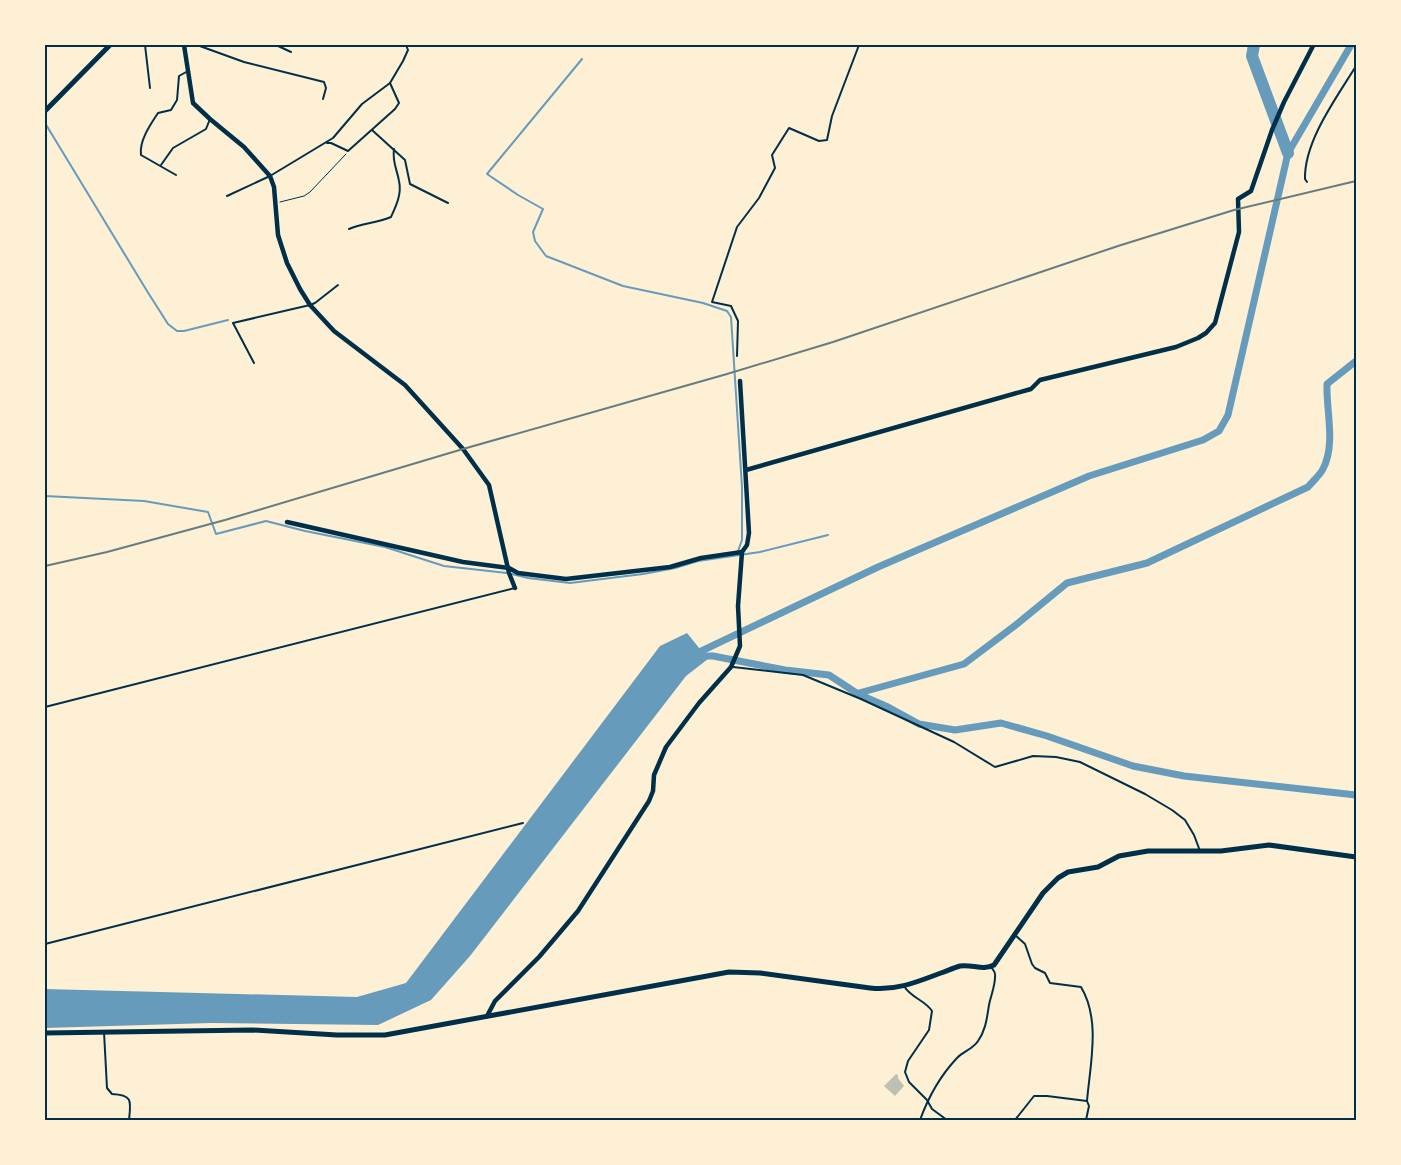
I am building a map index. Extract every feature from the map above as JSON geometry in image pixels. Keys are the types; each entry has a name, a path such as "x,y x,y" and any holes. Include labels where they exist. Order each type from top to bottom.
{"street":[{"path":"45,111 110,45"},
{"path":"184,45 193,103 210,120 244,147 270,176 274,187 278,235 287,263 310,305 334,331 405,385 463,449 489,485 509,574 514,588"},
{"path":"746,470 1032,389 1040,380 1176,348 1206,333 1215,323 1239,232 1238,199 1251,191 1272,130 1312,46"},
{"path":"487,1016 495,1001 538,957 578,911 649,801 653,791 654,775 666,747 730,667 740,646 738,599 742,552 747,545 749,534 740,381"},
{"path":"287,522 463,562 509,568 518,573 566,579 670,566 701,558 742,552"},
{"path":"45,1033 252,1030 337,1035 385,1035 729,972 760,973 881,989 904,986 961,966 991,967 999,961 1044,893 1061,876 1068,872 1093,869 1119,856 1141,851 1221,851 1277,845 1356,857"}],"lane":[{"path":"145,45 150,88"},
{"path":"197,45 244,62 324,82 326,88 323,99"},
{"path":"276,45 290,52"},
{"path":"227,196 270,176 333,138 362,104 390,83 408,50 406,45"},
{"path":"737,356 738,321 731,306 712,302 737,227 759,198 775,168 772,155 790,128 819,141 827,140 832,116 859,45"},
{"path":"1308,182 1305,179 1305,172 1313,144 1326,116 1356,66"},
{"path":"176,175 140,155 143,139 158,114 171,110 178,100 179,76 188,71"},
{"path":"327,143 332,143 348,151 396,109 399,103 390,83"},
{"path":"161,166 173,148 206,129 210,120"},
{"path":"372,130 405,160 410,184 448,203"},
{"path":"349,229 359,224 376,223 391,217 397,204 400,188 392,159 394,149"},
{"path":"254,363 233,323 310,305 338,285"},
{"path":"45,707 514,588"},
{"path":"730,667 803,675 861,699 954,742 995,767 1034,756 1056,757 1080,762 1145,794 1172,810 1185,820 1200,850"},
{"path":"45,944 523,823"},
{"path":"1015,935 1023,940 1032,964 1035,968 1045,973 1050,983 1082,989 1089,1006 1092,1042 1087,1101 1089,1106 1086,1120"},
{"path":"920,1120 927,1100 953,1062 981,1037 988,1020 989,1004 993,992 995,973 991,967"},
{"path":"904,986 907,992 928,1005 932,1011 932,1020 928,1030 905,1068 906,1076 909,1082 927,1100 932,1109 947,1120"},
{"path":"104,1032 107,1088 112,1094 121,1094 127,1097 131,1106 129,1120"},
{"path":"1015,1120 1034,1096 1087,1101"}],"path":[{"path":"275,203 304,196 310,192 348,151"}],"water":[{"path":"687,633 708,659 686,676 470,956 431,1000 378,1025 211,1023 45,1028 45,989 357,997 406,983 660,646"}],"building":[{"path":"896,1074 904,1086 895,1096 884,1086"}],"waterway":[{"path":"1254,45 1252,56 1288,153"},
{"path":"693,655 878,567 1089,476 1203,440 1219,431 1228,415 1288,153 1351,45"},
{"path":"582,59 487,174 543,209 533,232 535,241 546,256 623,286 703,303 727,311 731,317 742,487 742,540 738,551"},
{"path":"45,123 168,324 177,331 184,331 228,320"},
{"path":"859,693 964,664 1067,583 1147,563 1308,487 1323,469 1329,449 1330,427 1327,384 1356,361"},
{"path":"45,496 144,501 208,512 216,534 266,521 385,547 444,566 507,573"},
{"path":"512,574 570,583 643,574 675,568 698,561 760,552 828,535"},
{"path":"698,656 713,656 785,670 829,675 858,694 888,707 919,724 955,730 1001,723 1047,736 1133,766 1184,776 1356,795"}],"railway":[{"path":"45,566 107,552 225,520 463,449 727,374 833,342 1118,246 1234,210 1356,181"}]}
